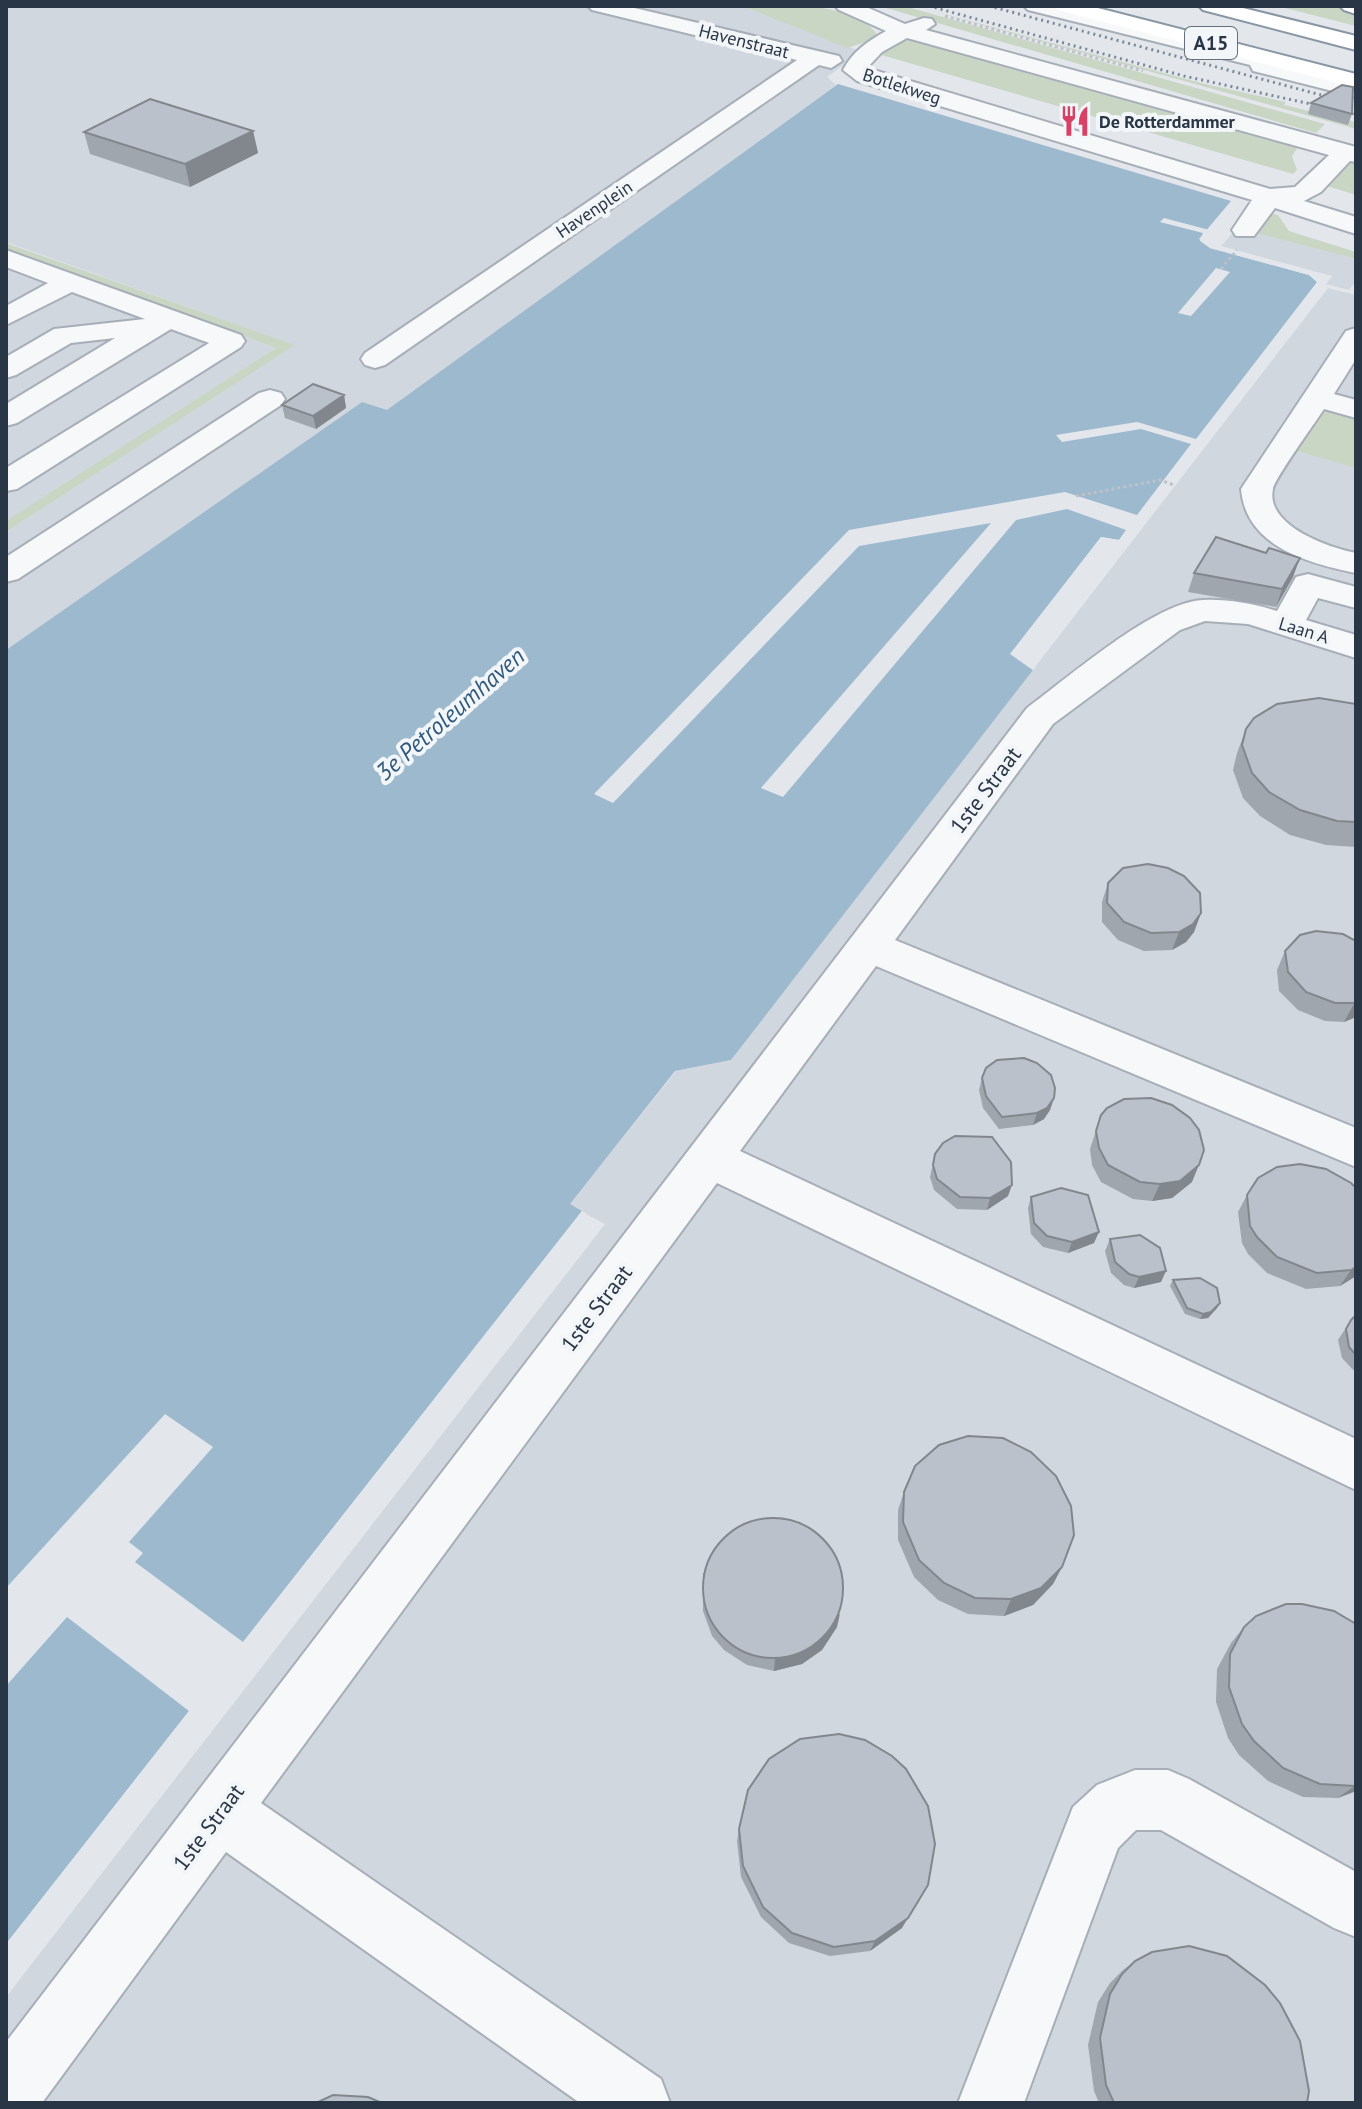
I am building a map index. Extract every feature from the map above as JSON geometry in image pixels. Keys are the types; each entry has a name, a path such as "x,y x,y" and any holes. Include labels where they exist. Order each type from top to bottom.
{"highway":[{"name":"A15","path":"1065,6 1354,79"},
{"name":"A15","path":"1210,6 1356,43"},
{"name":"A15","path":"1258,6 1356,30"},
{"name":"A15","path":"1105,12 1183,18 1356,56"},
{"name":"A15","path":"1183,18 1354,79"}],"street":[{"name":"Havenstraat","path":"599,6 814,58 840,59 861,47 915,28"},
{"path":"846,6 915,28"},
{"path":"869,6 915,28"},
{"path":"1035,6 1105,12 1354,79"},
{"name":"Botlekweg","path":"915,28 1074,69 1352,151 1305,193 1297,197 1264,196 865,76 854,70 865,56 915,28"},
{"name":"Havenplein","path":"375,359 814,58"},
{"path":"1264,196 1356,226"},
{"path":"1241,240 1266,202 1264,196"},
{"path":"6,482 231,341 163,322 70,282 8,261"},
{"path":"6,317 70,282"},
{"path":"6,369 64,335 163,322"},
{"path":"6,417 163,322"},
{"path":"1351,355 1316,398 1257,489 1256,501 1268,520 1289,538 1324,555 1356,563"},
{"path":"1316,398 1356,409"},
{"path":"6,572 270,399"},
{"path":"1269,619 1308,584 1356,598"},
{"name":"1ste Straat","path":"6,2096 1040,716 1051,705 1177,618 1202,610 1269,619"},
{"name":"Laan A","path":"1269,619 1356,647"},
{"path":"868,946 1356,1148"},
{"path":"709,1158 1356,1465"},
{"path":"991,2103 1095,1829 1111,1809 1138,1797 1168,1800 1356,1906"},
{"path":"220,1811 637,2103"}],"path":[{"path":"915,28 1154,74"},
{"path":"1221,269 1241,240"},
{"path":"1076,496 1160,480 1174,485"}],"shaded area":[{"path":"6,6 743,6 862,52 827,77 836,85 390,409 387,411 362,402 6,650 6,532 294,345 6,242"},
{"path":"1237,228 1356,259 1356,281 1349,290 1326,284 1332,276 1221,246"},
{"path":"6,250 276,348 6,522"},
{"path":"1328,288 1356,295 1356,2103 6,2103 6,1997 605,1224 569,1205 676,1071 731,1060"}],"green space":[{"path":"743,6 833,10 865,22 876,33 875,39 847,48"},
{"path":"879,6 904,6 1325,124 1316,133"},
{"path":"915,6 1201,83 1286,102 1284,105 1356,122 1356,129"},
{"path":"1277,6 1356,6 1356,26"},
{"path":"918,40 1294,145 1298,147 1292,156 1297,170 1293,174 878,54 900,41"},
{"path":"1356,161 1356,195 1327,186 1345,164"},
{"path":"1269,213 1278,215 1289,231 1356,252 1356,259 1252,232"},
{"path":"6,243 295,345 6,532 6,521 276,348 6,250"},
{"path":"1327,411 1356,415 1356,468 1294,450 1318,415"}],"water":[{"name":"3e Petroleumhaven","path":"838,84 1231,201 1199,239 1210,248 1309,275 1317,282 1316,285 1119,540 1101,537 1011,654 1033,670 731,1060 675,1071 570,1204 582,1211 6,1944 6,650 362,402 387,410"}],"pier":[{"path":"1164,218 1213,231 1204,240 1212,245 1311,271 1321,283 1122,542 1103,541 1016,653 1036,667 1033,670 1010,654 1101,537 1119,540 1126,530 1067,509 1016,520 783,797 761,788 991,523 859,546 613,803 594,794 849,530 1065,492 1137,515 1191,444 1141,429 1062,442 1056,435 1137,422 1196,439 1317,282 1309,275 1210,248 1200,241 1203,233 1160,222"},
{"path":"1216,268 1230,272 1191,316 1178,313"},
{"path":"582,1211 586,1213 6,1948 6,1944 189,1711 67,1617 6,1686 6,1588 165,1414 213,1447 129,1542 143,1553 135,1562 243,1642"}],"building":[{"path":"1342,85 1353,87 1352,114 1311,103"},
{"path":"150,99 253,131 185,164 84,132"},
{"path":"313,384 344,395 313,416 282,405"},
{"path":"1216,537 1266,553 1269,548 1300,558 1282,589 1194,573"},
{"path":"1319,698 1356,704 1356,822 1337,821 1300,810 1269,792 1252,773 1242,745 1246,729 1254,718 1277,704"},
{"path":"1148,864 1168,868 1184,876 1200,893 1201,913 1193,924 1179,932 1151,933 1124,922 1107,903 1108,883 1123,868"},
{"path":"1316,931 1343,934 1356,941 1356,1003 1335,1003 1306,992 1288,972 1285,951 1300,935"},
{"path":"1024,1058 1037,1063 1051,1075 1054,1098 1047,1108 1037,1113 1002,1117 986,1096 982,1078 986,1068 997,1060"},
{"path":"1151,1098 1172,1105 1190,1118 1199,1130 1204,1150 1199,1165 1180,1181 1160,1184 1140,1182 1108,1165 1099,1148 1096,1131 1107,1108 1124,1099"},
{"path":"955,1136 992,1137 1011,1162 1012,1185 990,1198 960,1197 937,1179 933,1165 935,1154 943,1143"},
{"path":"1300,1164 1326,1169 1356,1188 1356,1267 1351,1270 1317,1273 1277,1257 1250,1226 1247,1195 1258,1178 1277,1167"},
{"path":"1061,1188 1088,1195 1099,1232 1072,1242 1047,1236 1034,1223 1031,1197"},
{"path":"1140,1235 1160,1248 1166,1271 1139,1277 1129,1274 1115,1262 1110,1239"},
{"path":"1200,1278 1217,1288 1220,1303 1211,1312 1203,1314 1187,1308 1173,1280"},
{"path":"1356,1315 1356,1355 1349,1347 1346,1329"},
{"path":"968,1436 1003,1438 1031,1452 1056,1476 1071,1506 1074,1535 1062,1567 1041,1588 1011,1599 975,1598 944,1583 919,1560 903,1522 904,1492 915,1466 939,1445"},
{"path":"773,1518 800,1524 822,1539 837,1561 843,1588 837,1615 822,1637 800,1652 773,1658 746,1652 724,1637 709,1615 703,1588 709,1561 724,1539 746,1524"},
{"path":"1286,1604 1334,1611 1356,1624 1355,1786 1320,1784 1283,1768 1254,1741 1242,1724 1229,1687 1230,1654 1244,1627 1256,1616"},
{"path":"839,1734 865,1740 892,1756 906,1769 928,1806 935,1844 928,1885 908,1918 875,1941 834,1947 792,1933 763,1907 743,1866 739,1829 748,1790 769,1759 800,1739"},
{"path":"1189,1946 1227,1956 1265,1985 1280,2003 1300,2041 1309,2091 1307,2103 1114,2103 1106,2085 1100,2038 1110,1994 1122,1974 1135,1961 1152,1952"},
{"path":"333,2095 368,2097 382,2103 316,2103"}],"railway":[{"path":"929,6 1184,76 1356,114"},
{"path":"989,6 1321,95"}],"place":[{"name":"De Rotterdammer","path":"1075,121"}]}
